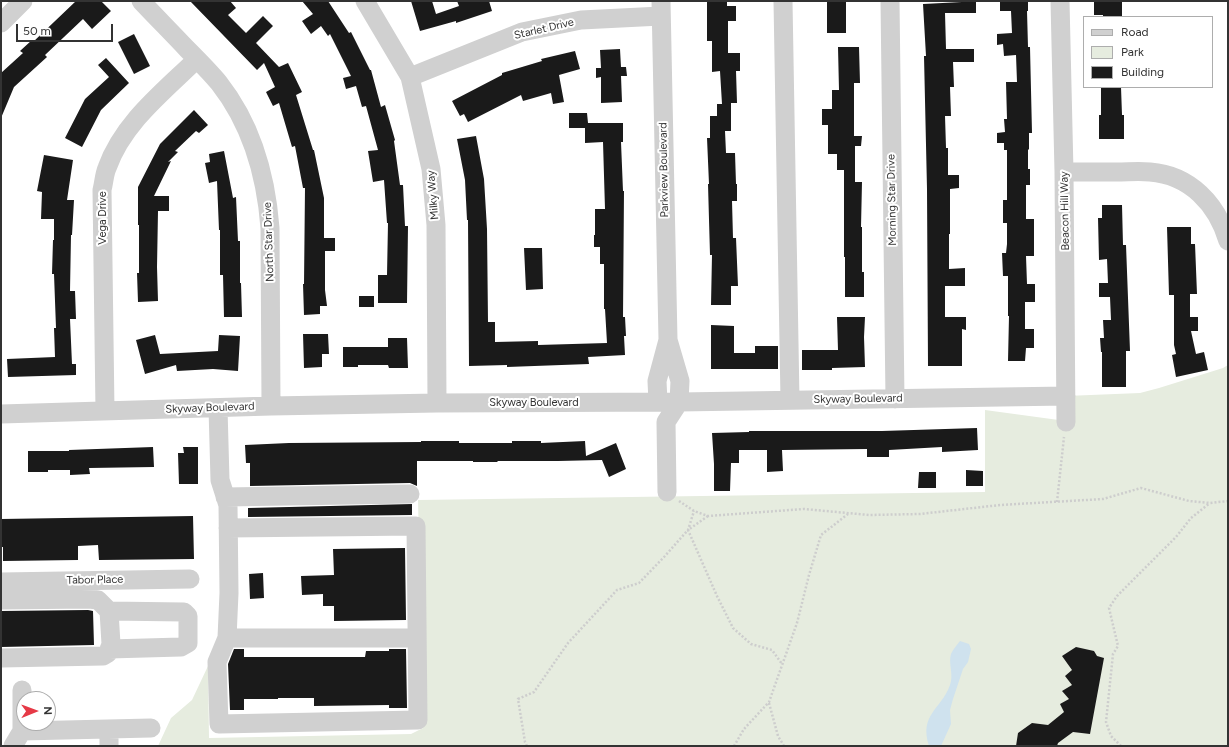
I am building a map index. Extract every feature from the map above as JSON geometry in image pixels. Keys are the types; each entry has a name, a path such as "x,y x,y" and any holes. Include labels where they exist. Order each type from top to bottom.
{"street":[{"path":"1,23 24,1"},
{"name":"North Star Drive","path":"140,1 219,83 243,120 259,160 268,205 270,228 271,406"},
{"name":"Milky Way","path":"365,1 410,77 431,169 436,225 438,403"},
{"path":"783,1 790,400"},
{"name":"Morning Star Drive","path":"890,1 895,399"},
{"name":"Beacon Hill Way","path":"1060,1 1064,172 1066,422"},
{"name":"Starlet Drive","path":"410,77 522,32 581,20 661,9"},
{"name":"Parkview Boulevard","path":"661,9 668,340 680,381 680,402"},
{"name":"Vega Drive","path":"106,411 102,190 106,170 114,151 137,117 197,59"},
{"path":"1064,172 1151,172 1170,176 1189,185 1204,197 1214,210 1224,228 1228,240"},
{"name":"Parkview Boulevard","path":"658,402 657,381 668,340"},
{"name":"Skyway Boulevard","path":"1,414 271,406 438,403 680,402 1066,396"},
{"path":"667,492 666,422 680,402"},
{"path":"218,408 220,480 228,505 228,528 229,593 227,638 218,662 219,724 418,720 416,526 228,528"},
{"path":"225,497 410,494"},
{"name":"Tabor Place","path":"1,582 190,578"},
{"path":"1,600 98,600 109,611 111,644 108,653 103,656 1,658"},
{"path":"109,611 184,612 188,616 188,644 181,647 109,649"},
{"path":"227,638 417,638"},
{"path":"22,690 17,738 109,737 151,728"}],"path":[{"path":"1057,502 1066,422"},
{"path":"667,492 694,511 708,516 804,510 869,515 920,514 1000,505 1103,499 1141,488 1189,501 1228,501"},
{"path":"1121,746 1111,736 1106,722 1113,654 1118,646 1109,608 1117,596 1176,537 1191,518 1210,502"},
{"path":"694,511 688,530 733,628 751,644 772,650 782,664"},
{"path":"734,746 744,729 769,702 797,623 821,535 849,513"},
{"path":"527,746 525,742 518,699 534,692 568,643 617,590 639,583 688,530 708,516"},
{"path":"769,702 778,736 784,746"}],"green space":[{"path":"1228,365 1228,746 158,746 171,718 192,700 208,666 209,738 411,734 423,728 418,500 985,492 985,410 1066,421 1066,396 1140,393 1223,368"}],"water":[{"path":"960,641 969,644 971,649 968,662 963,669 950,710 951,724 941,746 929,746 927,726 929,719 942,701 950,685 950,658"}],"building":[{"path":"76,1 101,1 111,11 92,29 83,19 45,55 47,57 14,87 1,118 1,73 23,53 20,51 32,40 33,42"},
{"path":"190,1 230,1 236,8 228,15 246,33 263,16 273,26 256,43 279,67 288,63 302,92 296,95 314,150 324,198 324,238 335,238 335,251 325,251 325,290 327,306 320,306 320,314 304,315 303,284 305,188 303,188 295,146 292,147 279,103 273,106 266,92 275,87 264,63 257,70"},
{"path":"302,1 328,1 349,33 351,32 371,70 381,107 385,105 395,140 400,185 403,185 405,226 408,226 407,303 378,303 378,275 387,275 388,223 384,180 373,182 368,151 378,150 366,106 362,107 356,86 346,89 343,78 351,76 330,34 328,36 321,26 311,34 302,21 313,14"},
{"path":"411,1 432,1 436,14 459,6 457,1 489,1 492,11 456,23 456,21 420,31"},
{"path":"707,1 727,1 727,6 736,6 736,21 728,21 728,53 740,53 740,71 736,71 737,103 731,103 731,131 725,131 726,153 735,153 737,184 737,201 732,201 733,238 736,238 738,286 731,286 731,305 711,305 712,255 710,255 707,138 710,138 710,116 717,116 717,104 722,104 720,71 712,72 712,41 707,41"},
{"path":"827,1 846,1 846,33 827,33"},
{"path":"976,1 976,13 945,13 946,49 974,49 974,62 953,62 954,87 950,87 951,116 945,116 946,148 948,148 948,175 959,175 959,188 950,189 949,269 965,268 965,286 945,286 945,317 966,317 966,330 962,329 962,366 928,366 927,189 924,56 926,56 923,4"},
{"path":"1000,1 1028,1 1028,47 1030,47 1032,133 1029,133 1028,169 1030,169 1030,185 1026,185 1026,219 1034,219 1034,256 1026,256 1027,284 1035,284 1035,302 1025,302 1025,329 1034,329 1034,348 1026,348 1025,361 1008,361 1008,276 1003,276 1002,253 1006,253 1007,244 1007,223 1003,223 1003,200 1007,200 1007,150 1004,150 1004,143 997,143 997,133 1005,132 1004,119 1007,119 1006,82 1017,82 1016,55 1004,56 1003,44 997,45 997,34 1012,33 1011,11 1000,11"},
{"path":"1094,2 1122,2 1122,16 1094,15"},
{"path":"134,34 150,66 134,74 118,42"},
{"path":"838,47 859,47 860,83 854,83 854,136 862,136 861,146 855,146 855,182 862,182 861,227 864,297 845,297 844,170 837,170 837,154 828,154 828,125 822,125 822,109 832,109 832,90 839,90"},
{"path":"620,49 621,67 626,67 627,76 621,76 622,102 601,103 601,77 596,78 596,68 601,68 600,50"},
{"path":"575,51 580,69 559,75 564,102 553,104 551,93 523,101 521,95 468,122 464,114 460,116 452,101 502,75 502,73 542,61 541,59"},
{"path":"106,58 129,83 101,110 82,147 65,138 85,99 109,77 98,65"},
{"path":"1101,88 1121,88 1122,115 1124,115 1124,139 1099,139 1099,115 1101,115"},
{"path":"194,110 208,125 199,133 196,131 175,151 178,152 168,162 171,161 154,196 169,196 169,211 158,211 158,301 138,302 138,187 160,144"},
{"path":"569,113 587,113 588,123 623,123 623,142 621,142 624,191 623,317 625,317 626,336 624,336 625,355 588,357 589,364 507,367 507,365 469,366 468,220 465,180 457,139 476,136 484,179 487,229 488,322 495,322 495,342 538,341 538,345 607,343 604,309 604,264 600,264 600,247 594,247 595,209 605,209 603,142 585,143 585,128 569,128"},
{"path":"224,151 233,198 236,197 238,241 240,241 242,317 224,317 223,275 220,275 220,230 217,181 209,183 205,163 210,162 209,154"},
{"path":"44,155 73,160 67,200 74,200 71,235 70,291 75,291 76,319 70,319 72,364 76,364 76,375 8,377 7,359 55,357 54,328 56,328 54,274 52,274 54,219 41,219 42,192 37,191"},
{"path":"1102,205 1122,205 1123,245 1126,245 1130,351 1126,351 1126,387 1102,387 1102,352 1100,338 1104,338 1103,320 1111,320 1110,297 1099,297 1099,283 1108,283 1107,259 1099,260 1098,218 1102,218"},
{"path":"1167,227 1191,227 1191,244 1195,244 1197,294 1190,294 1190,317 1198,317 1198,331 1191,331 1196,354 1204,352 1208,370 1176,377 1172,355 1176,354 1174,345 1174,295 1169,295"},
{"path":"524,248 542,248 543,289 526,290"},
{"path":"359,296 374,296 374,307 359,307"},
{"path":"837,317 865,317 865,367 832,368 832,370 802,370 802,350 838,350"},
{"path":"711,325 734,326 734,353 755,353 755,346 778,346 778,369 711,369"},
{"path":"303,334 328,334 329,354 322,354 322,367 304,368"},
{"path":"155,335 160,354 218,351 219,335 240,336 238,371 213,369 177,371 176,365 145,374 136,340"},
{"path":"388,338 407,338 408,368 389,368 388,365 358,365 358,367 343,367 343,347 388,347"},
{"path":"977,428 978,450 942,452 942,447 889,450 889,457 867,457 867,449 782,450 783,471 767,472 767,450 739,450 739,463 731,463 730,491 714,491 712,433 749,431 882,431"},
{"path":"421,441 512,443 512,441 541,441 541,443 585,441 586,456 616,443 626,469 609,477 602,460 497,461 498,462 417,461 417,486 410,483 250,486 250,463 246,463 245,445"},
{"path":"153,447 154,467 89,468 90,474 70,475 70,470 28,472 28,451 69,451"},
{"path":"183,447 198,447 198,484 179,484 178,453 184,453"},
{"path":"966,470 983,471 983,486 966,486"},
{"path":"919,472 936,472 936,488 918,488"},
{"path":"412,504 412,515 248,517 248,508"},
{"path":"193,516 194,559 99,560 98,545 78,546 78,560 3,561 3,547 1,547 1,519"},
{"path":"405,548 406,620 334,621 334,606 323,606 323,594 302,595 301,576 334,575 333,549"},
{"path":"263,573 264,598 250,599 249,574"},
{"path":"1,611 93,611 94,645 1,647"},
{"path":"1076,647 1094,651 1097,656 1104,658 1090,734 1073,732 1058,743 1057,746 1016,746 1018,733 1032,723 1048,725 1064,712 1060,704 1069,699 1062,691 1072,685 1065,676 1072,670 1062,656"},
{"path":"234,649 244,649 244,657 365,657 366,651 406,649 407,708 389,708 389,705 314,706 314,698 278,698 244,699 244,710 230,710 228,664"}]}
